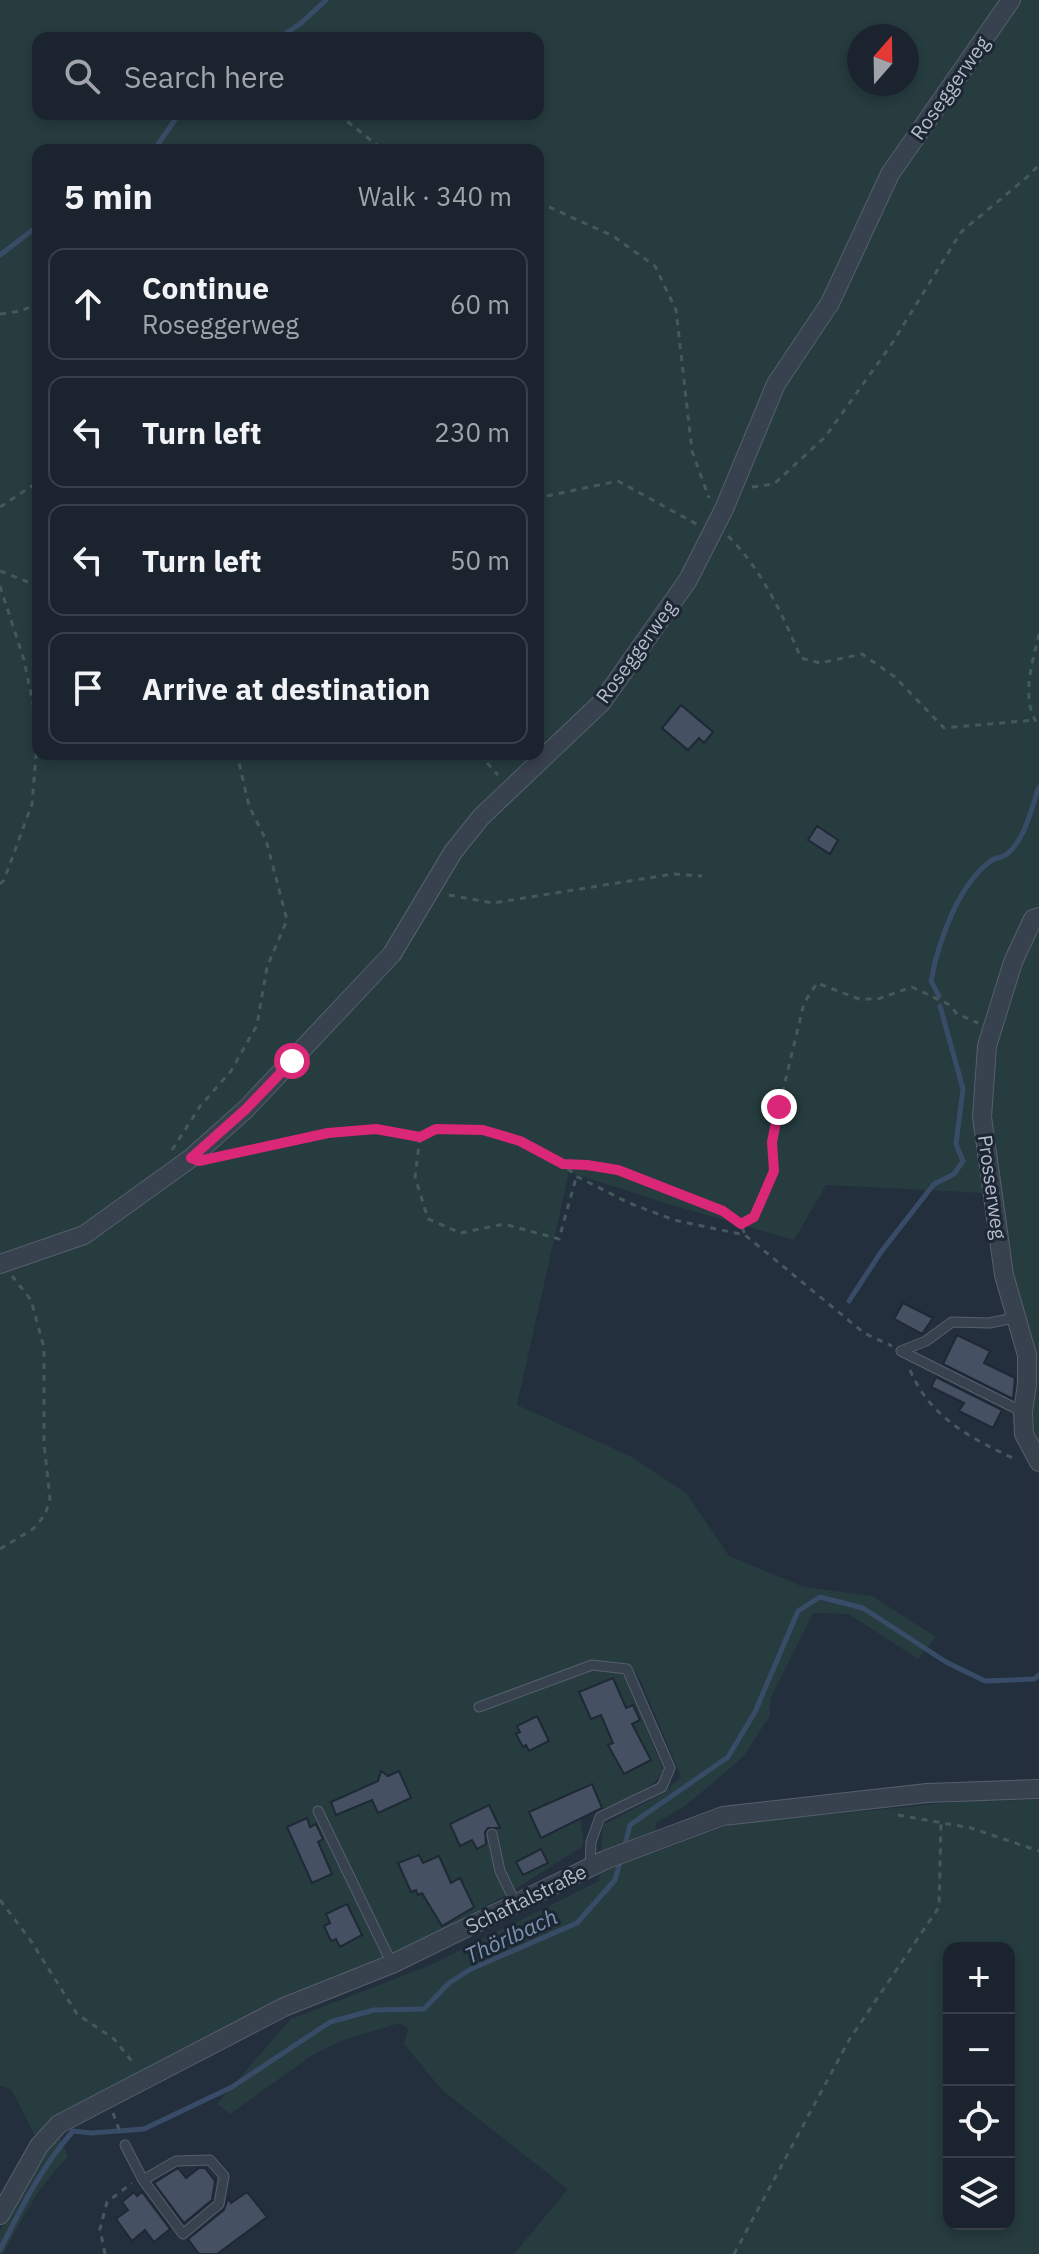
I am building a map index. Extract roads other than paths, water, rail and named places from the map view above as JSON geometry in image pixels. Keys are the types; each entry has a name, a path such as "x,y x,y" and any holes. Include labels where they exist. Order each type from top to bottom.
{"street":[{"name":"Roseggerweg","path":"544,757 602,702 688,580 732,489 776,384 830,303 890,174 1011,0"},
{"name":"Roseggerweg","path":"1,1264 84,1235 191,1158 246,1109 392,954 453,852 481,817 541,760"},
{"name":"Prosserweg","path":"1033,1464 1024,1434 1027,1355 1004,1275 982,1117 987,1046 992,1028 1013,962 1033,919 1039,917"},
{"name":"Schaftalstraße","path":"0,2215 7,2189 59,2124 284,2007 392,1964 635,1848 723,1816 927,1793 1039,1789"}],"lane":[{"path":"1014,1318 989,1323 952,1322 926,1341 901,1351 1023,1412"},
{"path":"479,1707 592,1665 627,1669 670,1768 662,1787 600,1817 591,1842 598,1864"},
{"path":"318,1811 392,1964"},
{"path":"492,1834 500,1871 516,1904"},
{"path":"125,2145 143,2180 183,2234 219,2204 224,2176 210,2160 176,2161 143,2180"}],"waterway":[{"path":"288,32 326,0"},
{"path":"158,144 175,120"},
{"path":"0,255 32,231"},
{"path":"939,996 931,981 951,915 979,871 1007,854 1019,840 1039,787"},
{"path":"849,1301 881,1252 934,1184 954,1174 963,1161 956,1144 963,1089 940,1006"},
{"name":"Thörlbach","path":"624,1849 630,1825 728,1757 755,1712 798,1611 820,1597 863,1608 946,1662 985,1681 1034,1679 1039,1675"},
{"name":"Thörlbach","path":"0,2250 42,2173 73,2131 91,2133 144,2129 232,2087 330,2022 374,2010 424,2009 449,1983 471,1969 577,1923 615,1880 621,1859"}]}
